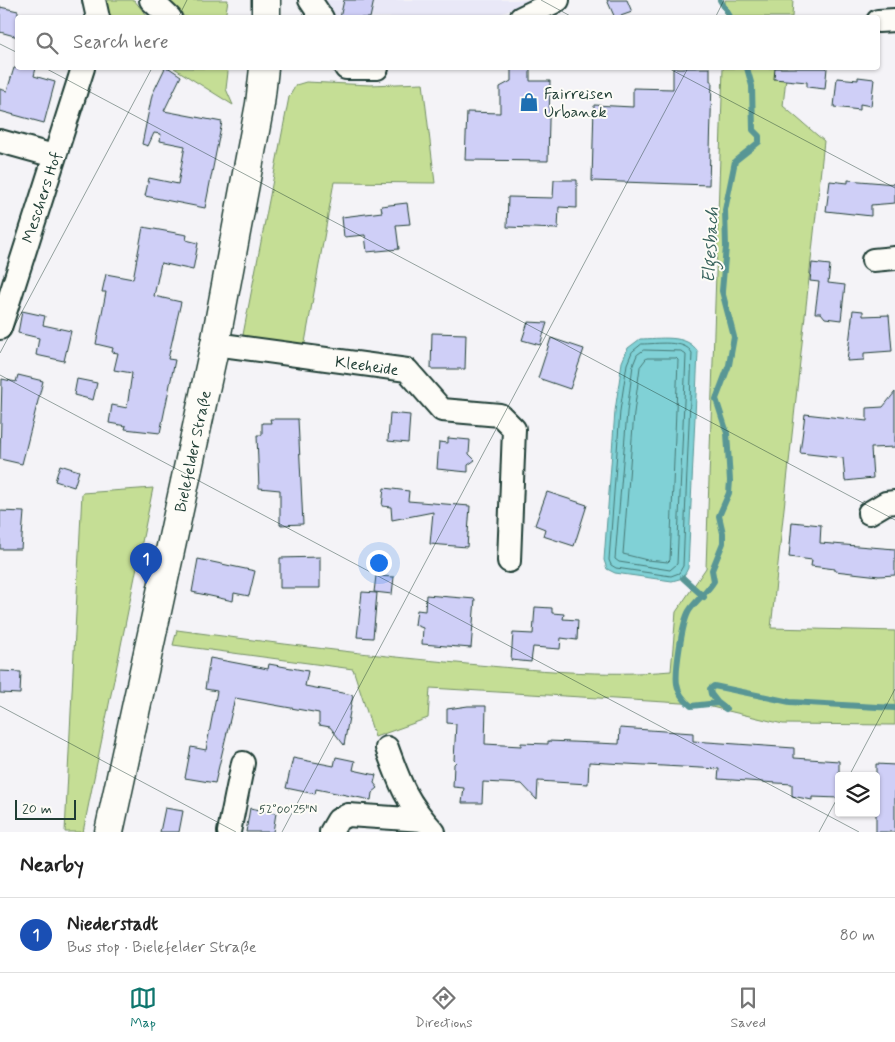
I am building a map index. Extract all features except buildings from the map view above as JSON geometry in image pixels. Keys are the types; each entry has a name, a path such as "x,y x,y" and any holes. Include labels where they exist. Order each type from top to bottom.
{"main road":[{"path":"266,0 266,15"},
{"name":"Bielefelder Straße","path":"109,832 215,344 260,104 264,70"}],"street":[{"path":"94,0 97,15"},
{"path":"151,0 167,15"},
{"path":"310,0 320,15"},
{"path":"527,15 558,0"},
{"path":"880,21 895,20"},
{"name":"Meschers Hof","path":"0,328 82,70"},
{"path":"0,141 54,156"},
{"path":"873,260 895,258"},
{"name":"Kleeheide","path":"215,344 407,370 442,410 500,415 514,429 509,561"},
{"path":"868,513 886,503 895,502"},
{"path":"387,748 404,794 428,826"},
{"path":"229,832 243,763"},
{"path":"331,832 338,820 348,815 428,826"}],"shaded area":[{"path":"321,0 530,0 499,15 331,15"}],"green space":[{"path":"105,0 134,0 146,15 108,15"},
{"path":"164,0 228,0 226,15 183,15"},
{"path":"725,0 793,0 792,15 725,15"},
{"path":"177,70 227,70 226,89 233,105"},
{"path":"723,70 787,70 783,106 824,141 771,628 895,631 895,725 783,724 699,704 430,688 428,718 375,737 353,669 173,645 177,630 357,653 518,668 594,673 671,671 676,612 706,568"},
{"path":"306,82 370,85 423,83 435,183 334,182 304,348 242,340 289,97 296,85"},
{"path":"153,488 83,832 65,832 82,493"}],"water":[{"path":"672,338 687,342 698,352 688,568 683,578 672,581 615,573 607,569 604,560 615,411 622,362 628,348 640,339"}],"waterway":[{"name":"Elgesbach","path":"720,0 729,15"},
{"name":"Elgesbach","path":"726,709 718,703 691,706 680,694 677,669 686,617 714,581 712,570 723,543 719,516 729,493 727,433 716,399 729,365 734,337 722,291 726,247 725,210 735,161 759,142 759,136 753,130 752,86 748,70"},
{"path":"683,578 704,597"},
{"path":"718,703 711,694 710,689 714,686 790,702 895,708"}],"place":[{"name":"Fairreisen Urbanek","path":"529,102"},
{"name":"Niederstadt","path":"146,584"}]}
